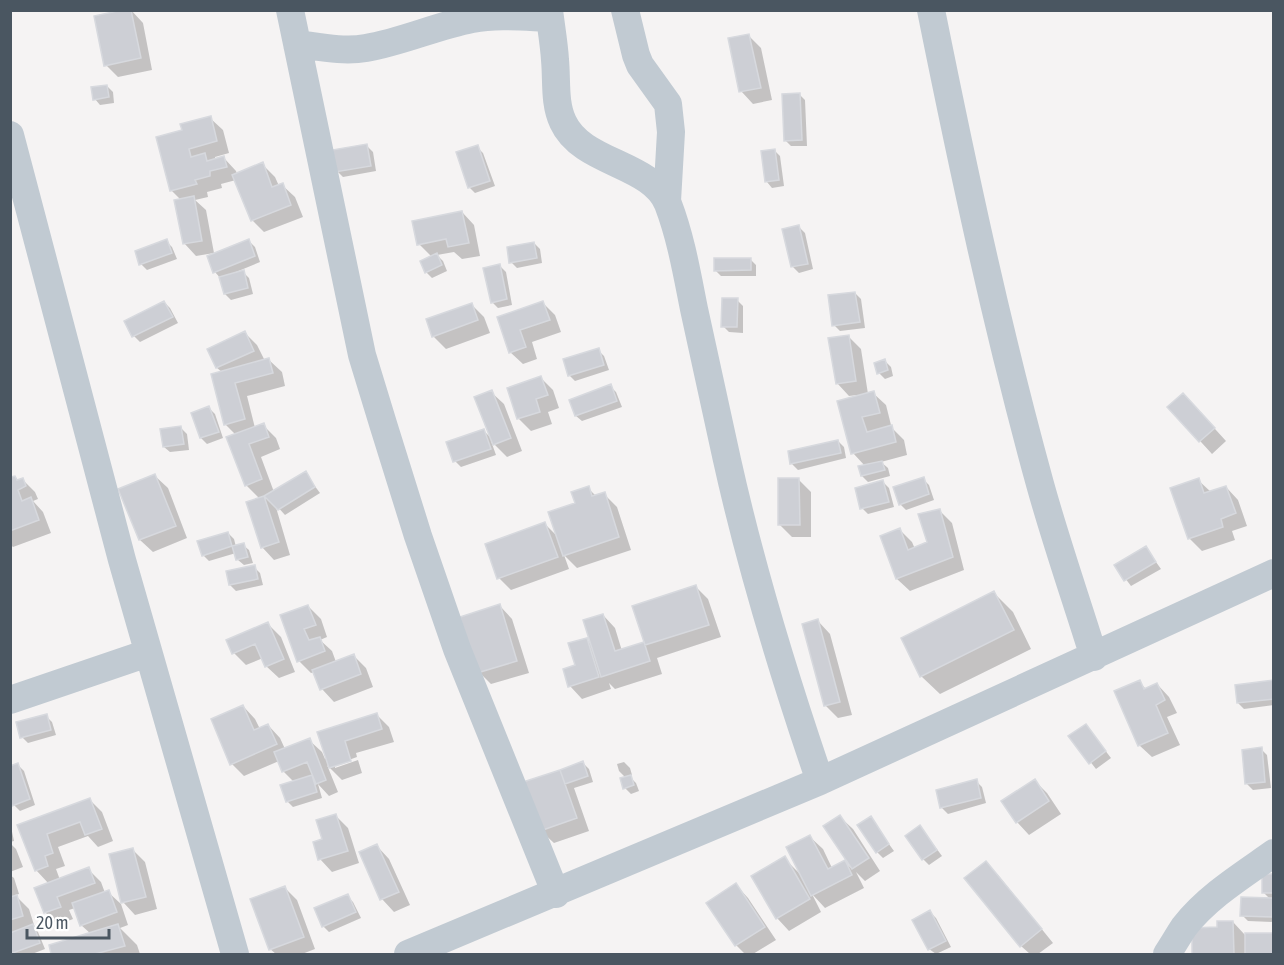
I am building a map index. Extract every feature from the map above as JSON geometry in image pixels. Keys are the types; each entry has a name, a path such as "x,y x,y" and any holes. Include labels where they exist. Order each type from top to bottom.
{"street":[{"path":"290,10 362,355 418,536 457,650 556,894"},
{"path":"625,10 640,65 668,104 671,132 667,201 685,267 732,483 790,694 820,781"},
{"path":"931,10 982,250 1015,388 1040,486 1094,657"},
{"path":"297,44 335,49 363,49 474,18 549,14 559,111 569,132 587,148 645,179 667,201"},
{"path":"10,135 148,653 235,954"},
{"path":"408,954 556,894 820,781 1274,573"},
{"path":"10,700 148,653"},
{"path":"1167,954 1185,927 1203,908 1274,853"}],"building":[{"path":"131,10 141,58 104,66 94,16"},
{"path":"749,34 761,88 739,92 728,38"},
{"path":"107,85 109,97 93,100 91,87"},
{"path":"800,93 802,140 784,141 782,94"},
{"path":"211,116 217,141 189,149 191,157 205,153 207,161 224,156 227,167 210,171 210,176 195,180 197,184 170,191 156,137 182,130 180,124"},
{"path":"367,144 371,166 335,172 332,150"},
{"path":"478,145 490,181 468,188 456,152"},
{"path":"775,149 779,180 765,182 761,151"},
{"path":"263,162 272,187 283,183 291,205 251,221 232,175"},
{"path":"194,196 202,241 183,244 174,200"},
{"path":"462,211 469,243 448,247 446,239 417,245 412,221"},
{"path":"799,225 808,264 791,267 782,229"},
{"path":"167,239 172,253 139,265 135,251"},
{"path":"249,239 255,256 213,273 207,256"},
{"path":"534,242 537,258 509,263 507,247"},
{"path":"437,253 442,265 425,273 420,261"},
{"path":"714,258 751,258 751,270 714,271"},
{"path":"500,264 507,299 491,303 483,268"},
{"path":"244,270 248,288 224,294 219,277"},
{"path":"855,292 860,322 832,326 828,295"},
{"path":"722,298 738,298 737,327 721,327"},
{"path":"164,301 173,317 132,337 124,321"},
{"path":"543,301 550,320 520,330 526,347 509,353 497,317"},
{"path":"472,303 478,320 432,337 426,319"},
{"path":"245,331 254,351 216,368 207,349"},
{"path":"849,335 856,381 836,384 828,338"},
{"path":"599,348 604,365 568,376 563,359"},
{"path":"269,358 273,373 235,383 245,419 224,425 211,374"},
{"path":"885,359 888,370 877,374 874,363"},
{"path":"541,376 548,395 536,399 540,412 517,419 507,388"},
{"path":"611,384 617,401 575,416 569,400"},
{"path":"492,390 511,438 493,445 474,397"},
{"path":"874,391 880,413 862,417 867,432 892,425 896,442 851,454 837,401"},
{"path":"1183,393 1215,428 1199,442 1167,407"},
{"path":"209,406 219,432 200,438 191,413"},
{"path":"264,423 269,437 249,444 262,479 245,486 226,437"},
{"path":"181,426 184,444 163,447 160,429"},
{"path":"484,429 491,449 453,462 446,442"},
{"path":"838,440 841,453 790,464 788,451"},
{"path":"882,461 885,470 861,476 858,466"},
{"path":"306,471 315,487 278,510 264,496"},
{"path":"155,474 176,526 139,540 118,489"},
{"path":"15,476 17,480 23,478 26,486 18,490 22,501 31,497 39,520 10,531 10,477"},
{"path":"924,477 929,494 899,505 893,487"},
{"path":"778,478 799,478 800,525 778,525"},
{"path":"1199,478 1204,493 1226,486 1236,513 1221,519 1223,527 1188,539 1170,488"},
{"path":"883,480 889,502 860,509 855,488"},
{"path":"589,486 592,496 605,492 619,537 563,556 548,512 575,503 571,492"},
{"path":"264,496 279,542 261,548 246,502"},
{"path":"940,509 953,557 896,579 880,536 900,528 908,550 927,542 918,514"},
{"path":"545,522 558,557 497,579 485,544"},
{"path":"228,532 232,546 202,556 197,541"},
{"path":"244,543 248,557 236,560 232,546"},
{"path":"1146,546 1156,562 1124,581 1114,565"},
{"path":"255,565 258,579 229,585 226,571"},
{"path":"696,585 709,625 645,645 632,606"},
{"path":"994,591 1014,630 920,677 901,638"},
{"path":"500,604 517,661 477,673 460,617"},
{"path":"308,605 316,625 304,629 309,640 320,637 325,651 297,662 280,615"},
{"path":"603,614 615,651 644,642 650,661 601,677 583,620"},
{"path":"818,619 840,702 824,706 802,624"},
{"path":"268,622 284,659 265,667 255,644 232,654 226,640"},
{"path":"587,638 599,677 568,687 563,669 575,665 568,643"},
{"path":"354,654 361,674 320,690 312,670"},
{"path":"1140,680 1144,689 1157,683 1165,700 1156,705 1168,733 1138,746 1114,691"},
{"path":"1274,680 1274,699 1237,703 1235,685"},
{"path":"243,705 254,730 268,724 277,744 230,765 211,719"},
{"path":"377,713 382,729 345,741 351,761 329,768 317,732"},
{"path":"47,714 51,730 20,738 16,722"},
{"path":"1086,724 1106,751 1089,764 1068,736"},
{"path":"310,738 326,780 316,784 307,762 282,772 274,752"},
{"path":"1262,747 1265,782 1245,784 1242,750"},
{"path":"583,761 588,776 565,784 560,770"},
{"path":"18,763 30,799 12,806 10,766"},
{"path":"560,770 577,818 540,831 523,782"},
{"path":"312,775 317,792 286,802 280,785"},
{"path":"631,775 634,785 623,789 620,778"},
{"path":"977,779 981,798 940,808 936,790"},
{"path":"1035,779 1049,801 1016,823 1001,801"},
{"path":"90,798 102,829 85,835 80,822 47,834 53,853 45,856 48,866 35,871 17,825"},
{"path":"336,814 348,851 318,860 313,842 322,839 316,820"},
{"path":"840,815 869,858 852,869 823,826"},
{"path":"871,816 889,844 876,853 857,825"},
{"path":"920,825 937,850 922,860 905,836"},
{"path":"810,835 828,869 845,860 852,875 811,896 786,847"},
{"path":"377,844 399,892 380,900 359,852"},
{"path":"133,848 146,897 121,903 109,854"},
{"path":"785,856 810,899 776,919 751,876"},
{"path":"986,861 1042,929 1020,947 964,878"},
{"path":"89,867 95,883 57,897 61,907 44,913 34,888"},
{"path":"1262,874 1274,874 1274,893 1262,893"},
{"path":"736,883 765,927 735,946 706,903"},
{"path":"285,886 304,937 269,950 250,899"},
{"path":"109,890 117,912 80,926 72,903"},
{"path":"348,894 356,912 322,927 314,908"},
{"path":"17,895 23,916 10,920 10,897"},
{"path":"1241,897 1273,898 1272,917 1240,916"},
{"path":"930,910 946,941 928,950 912,920"},
{"path":"1217,921 1233,921 1234,954 1192,954 1192,928 1217,927"},
{"path":"33,924 40,943 10,954 10,933"},
{"path":"118,924 125,946 95,954 51,954 49,945"},
{"path":"1245,933 1274,933 1274,954 1245,954"}]}
